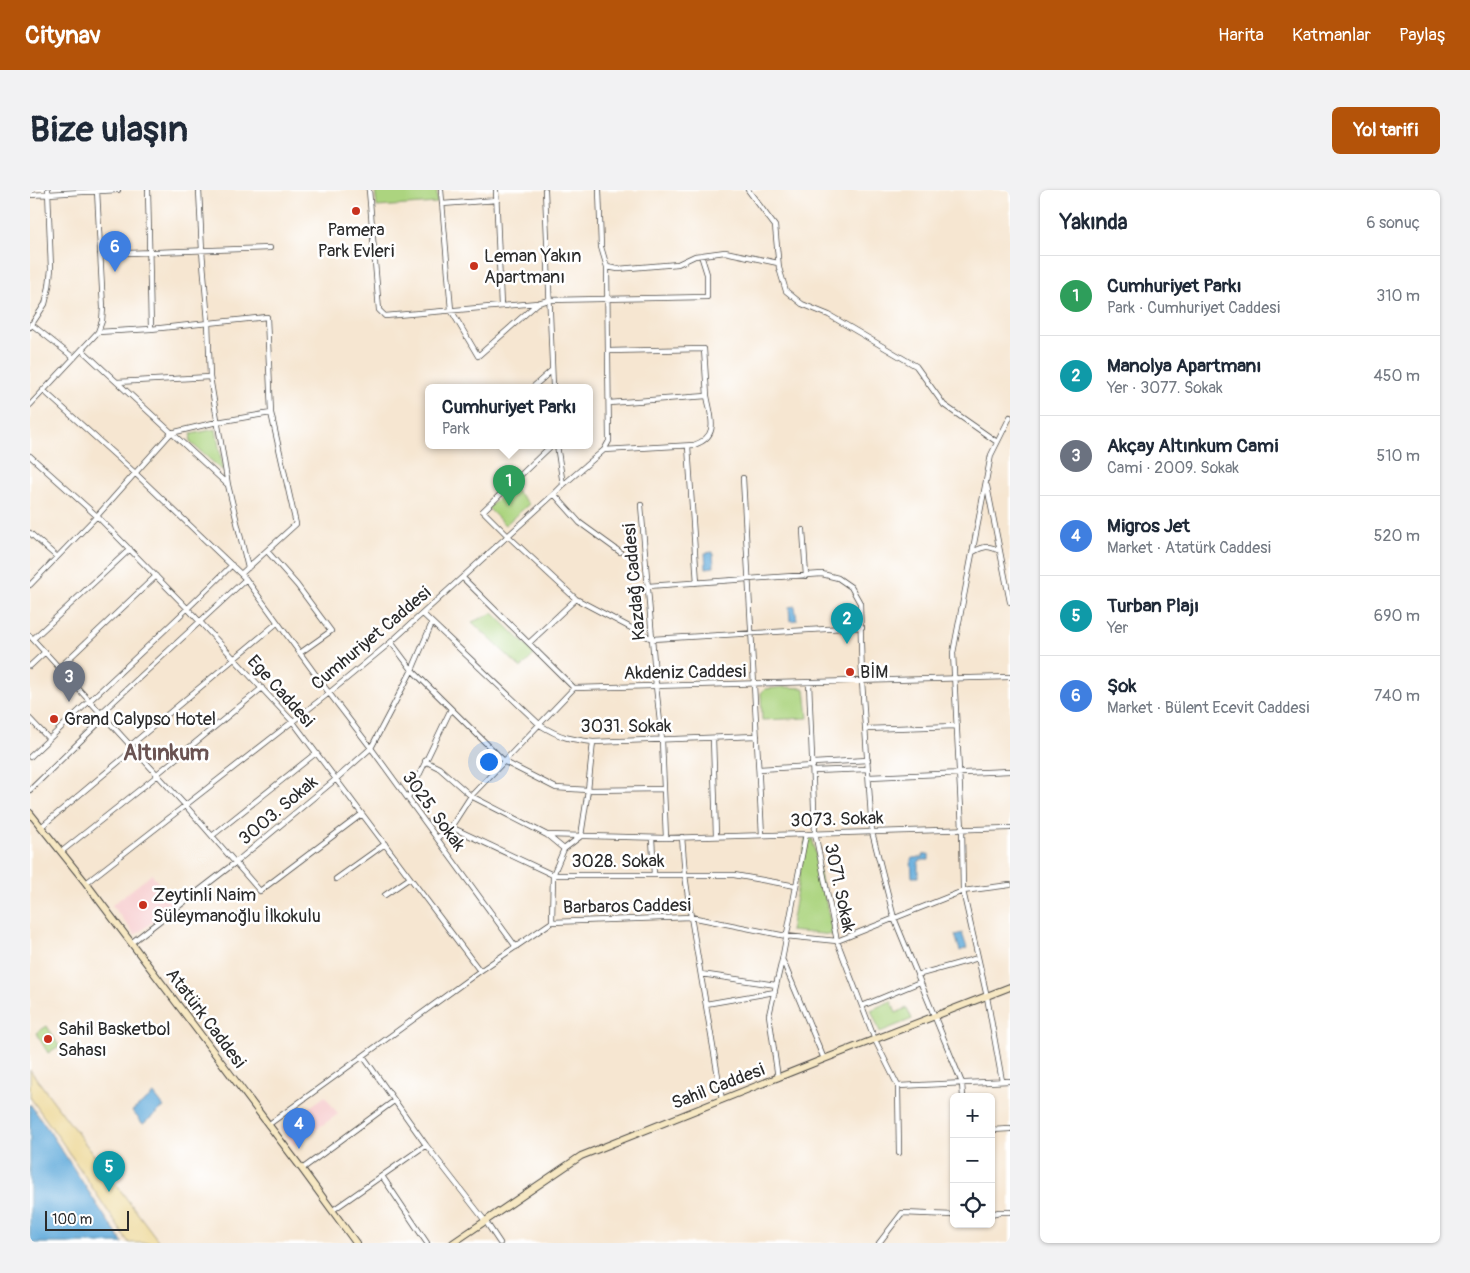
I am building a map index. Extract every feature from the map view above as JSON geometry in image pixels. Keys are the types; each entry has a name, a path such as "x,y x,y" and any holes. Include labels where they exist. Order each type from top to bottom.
{"street":[{"path":"30,195 48,192 118,190"},
{"path":"148,190 151,329"},
{"path":"199,190 210,377 228,485 248,568"},
{"path":"369,190 379,310 386,316 538,303 549,300 707,297 707,274 701,255"},
{"path":"441,190 451,310 478,356 538,303"},
{"path":"496,190 501,306"},
{"path":"545,190 553,384"},
{"path":"599,190 601,247 607,267 608,299 609,441 604,450"},
{"path":"748,190 775,226 778,263 786,290 802,304 829,315 916,366 944,405 997,442"},
{"path":"30,405 98,332 102,321 97,191"},
{"path":"48,192 49,287 44,304 31,325 74,358"},
{"path":"442,204 497,200"},
{"path":"100,254 270,248"},
{"path":"607,267 618,269 678,264 695,256 725,252 778,263"},
{"path":"98,332 151,329 267,317 271,413 296,524 241,574"},
{"path":"604,450 694,445 704,442 710,434 712,426 707,396 704,349 608,350"},
{"path":"82,350 228,485"},
{"path":"536,384 551,371"},
{"path":"116,382 210,377"},
{"name":"3025. Sokak","path":"43,390 135,473 246,579 516,947"},
{"path":"608,403 707,396"},
{"path":"30,585 97,516 171,432 271,413"},
{"path":"1002,1082 987,996 963,891 962,829 952,654 991,455 1010,417"},
{"path":"688,446 697,583"},
{"path":"548,449 483,511 576,599 652,639 862,627"},
{"path":"558,449 564,485"},
{"name":"Cumhuriyet Caddesi","path":"86,883 293,722 391,642 604,450"},
{"name":"Ege Caddesi","path":"30,456 97,516 130,549 293,722 480,971"},
{"path":"744,478 762,835"},
{"path":"986,482 1010,602"},
{"path":"554,494 580,523 620,552"},
{"name":"Kazdağ Caddesi","path":"641,505 662,740 666,838"},
{"path":"802,530 806,576"},
{"path":"30,533 57,557"},
{"path":"972,552 983,546 990,546 1000,551"},
{"path":"130,549 31,637 158,775 260,890 362,814"},
{"path":"267,551 297,585 331,631 300,654"},
{"path":"30,757 188,609 232,565"},
{"path":"648,586 822,574 838,578 851,587 860,603 862,681 872,832 894,918 962,1083 963,1093"},
{"path":"60,668 156,576"},
{"path":"437,838 450,827 471,796 574,688 463,578"},
{"path":"30,790 103,715 246,579"},
{"path":"529,643 576,599"},
{"name":"3031. Sokak","path":"423,614 540,725 554,734 569,740 593,742 757,736"},
{"path":"41,827 234,658 277,623"},
{"name":"3003. Sokak","path":"131,943 236,862 371,748 412,670 432,623"},
{"path":"391,642 412,670 505,762 556,788 588,790 664,789"},
{"path":"30,666 45,652"},
{"name":"Akdeniz Caddesi","path":"574,688 1010,677"},
{"name":"3071. Sokak","path":"809,682 815,833 837,941 875,1040 898,1086"},
{"path":"61,852 158,775 262,688"},
{"path":"408,798 450,708"},
{"path":"30,719 49,739"},
{"path":"865,729 956,726"},
{"path":"712,738 716,836"},
{"path":"552,922 553,875 564,849 581,836 593,742"},
{"path":"212,836 316,754"},
{"path":"813,767 868,760"},
{"path":"425,761 439,768 471,796 547,835 564,849"},
{"path":"759,768 868,769"},
{"path":"869,777 1010,771"},
{"name":"Atatürk Caddesi","path":"30,813 86,883 356,1243"},
{"name":"3028. Sokak","path":"450,827 553,875 734,875 796,886"},
{"name":"3073. Sokak","path":"547,835 666,838 1010,828"},
{"path":"778,1078 769,1015 782,960 806,834"},
{"path":"682,837 691,917 722,1100"},
{"path":"652,838 654,875"},
{"path":"336,879 385,844"},
{"path":"385,895 410,878"},
{"name":"Barbaros Caddesi","path":"268,1126 480,971 552,922 691,917 786,936 837,941 963,891 1010,885"},
{"path":"917,974 978,958"},
{"path":"782,960 824,1059"},
{"path":"702,974 776,984"},
{"path":"862,1006 920,982"},
{"name":"Sahil Caddesi","path":"453,1243 581,1156 1010,987"},
{"path":"706,1004 774,992"},
{"path":"363,1056 426,1145 500,1243"},
{"path":"899,1153 898,1086 1010,1081"},
{"path":"302,1169 394,1101"},
{"path":"995,1130 1010,1129"},
{"path":"333,1210 426,1145"},
{"path":"382,1176 427,1243"},
{"path":"995,1213 1010,1212"},
{"path":"879,1243 902,1213 950,1215"}],"shaded area":[{"name":"Zeytinli Naim Süleymanoğlu İlkokulu","path":"152,874 175,905 135,935 112,905"},
{"path":"325,1096 338,1114 294,1145 281,1128"}],"green space":[{"path":"375,190 437,190 437,203 377,207"},
{"path":"216,429 223,471 190,442 191,434"},
{"path":"512,486 529,504 505,525 488,508"},
{"path":"493,613 535,654 521,668 472,622"},
{"path":"785,687 805,689 808,718 762,720 761,693 765,689"},
{"path":"806,837 812,837 833,935 790,931"},
{"path":"891,1001 896,1013 907,1008 912,1019 880,1032 871,1010"},
{"name":"Sahil Basketbol Sahası","path":"47,1026 59,1046 48,1053 36,1033"}],"sand":[{"path":"30,1070 160,1243 129,1243 30,1097"}],"water":[{"path":"713,552 714,567 706,568 705,553"},
{"path":"795,606 797,620 790,621 789,607"},
{"path":"929,854 929,860 921,860 918,863 918,877 912,877 911,859"},
{"path":"962,933 967,948 960,951 955,935"},
{"path":"154,1094 164,1107 143,1124 132,1111"},
{"path":"30,1104 54,1138 123,1243 30,1243"}],"place":[{"name":"Pamera Park Evleri","path":"356,211"},
{"name":"Leman Yakın Apartmanı","path":"474,266"},
{"name":"Şok","path":"115,272"},
{"name":"Cumhuriyet Parkı","path":"509,506"},
{"name":"Manolya Apartmanı","path":"847,644"},
{"name":"BİM","path":"850,672"},
{"name":"Akçay Altınkum Cami","path":"69,702"},
{"name":"Grand Calypso Hotel","path":"54,719"},
{"name":"Zeytinli Naim Süleymanoğlu İlkokulu","path":"143,905"},
{"name":"Sahil Basketbol Sahası","path":"48,1039"},
{"name":"Migros Jet","path":"299,1149"},
{"name":"Turban Plajı","path":"109,1192"}],"district":[{"name":"Altınkum","path":"166,752"}]}
